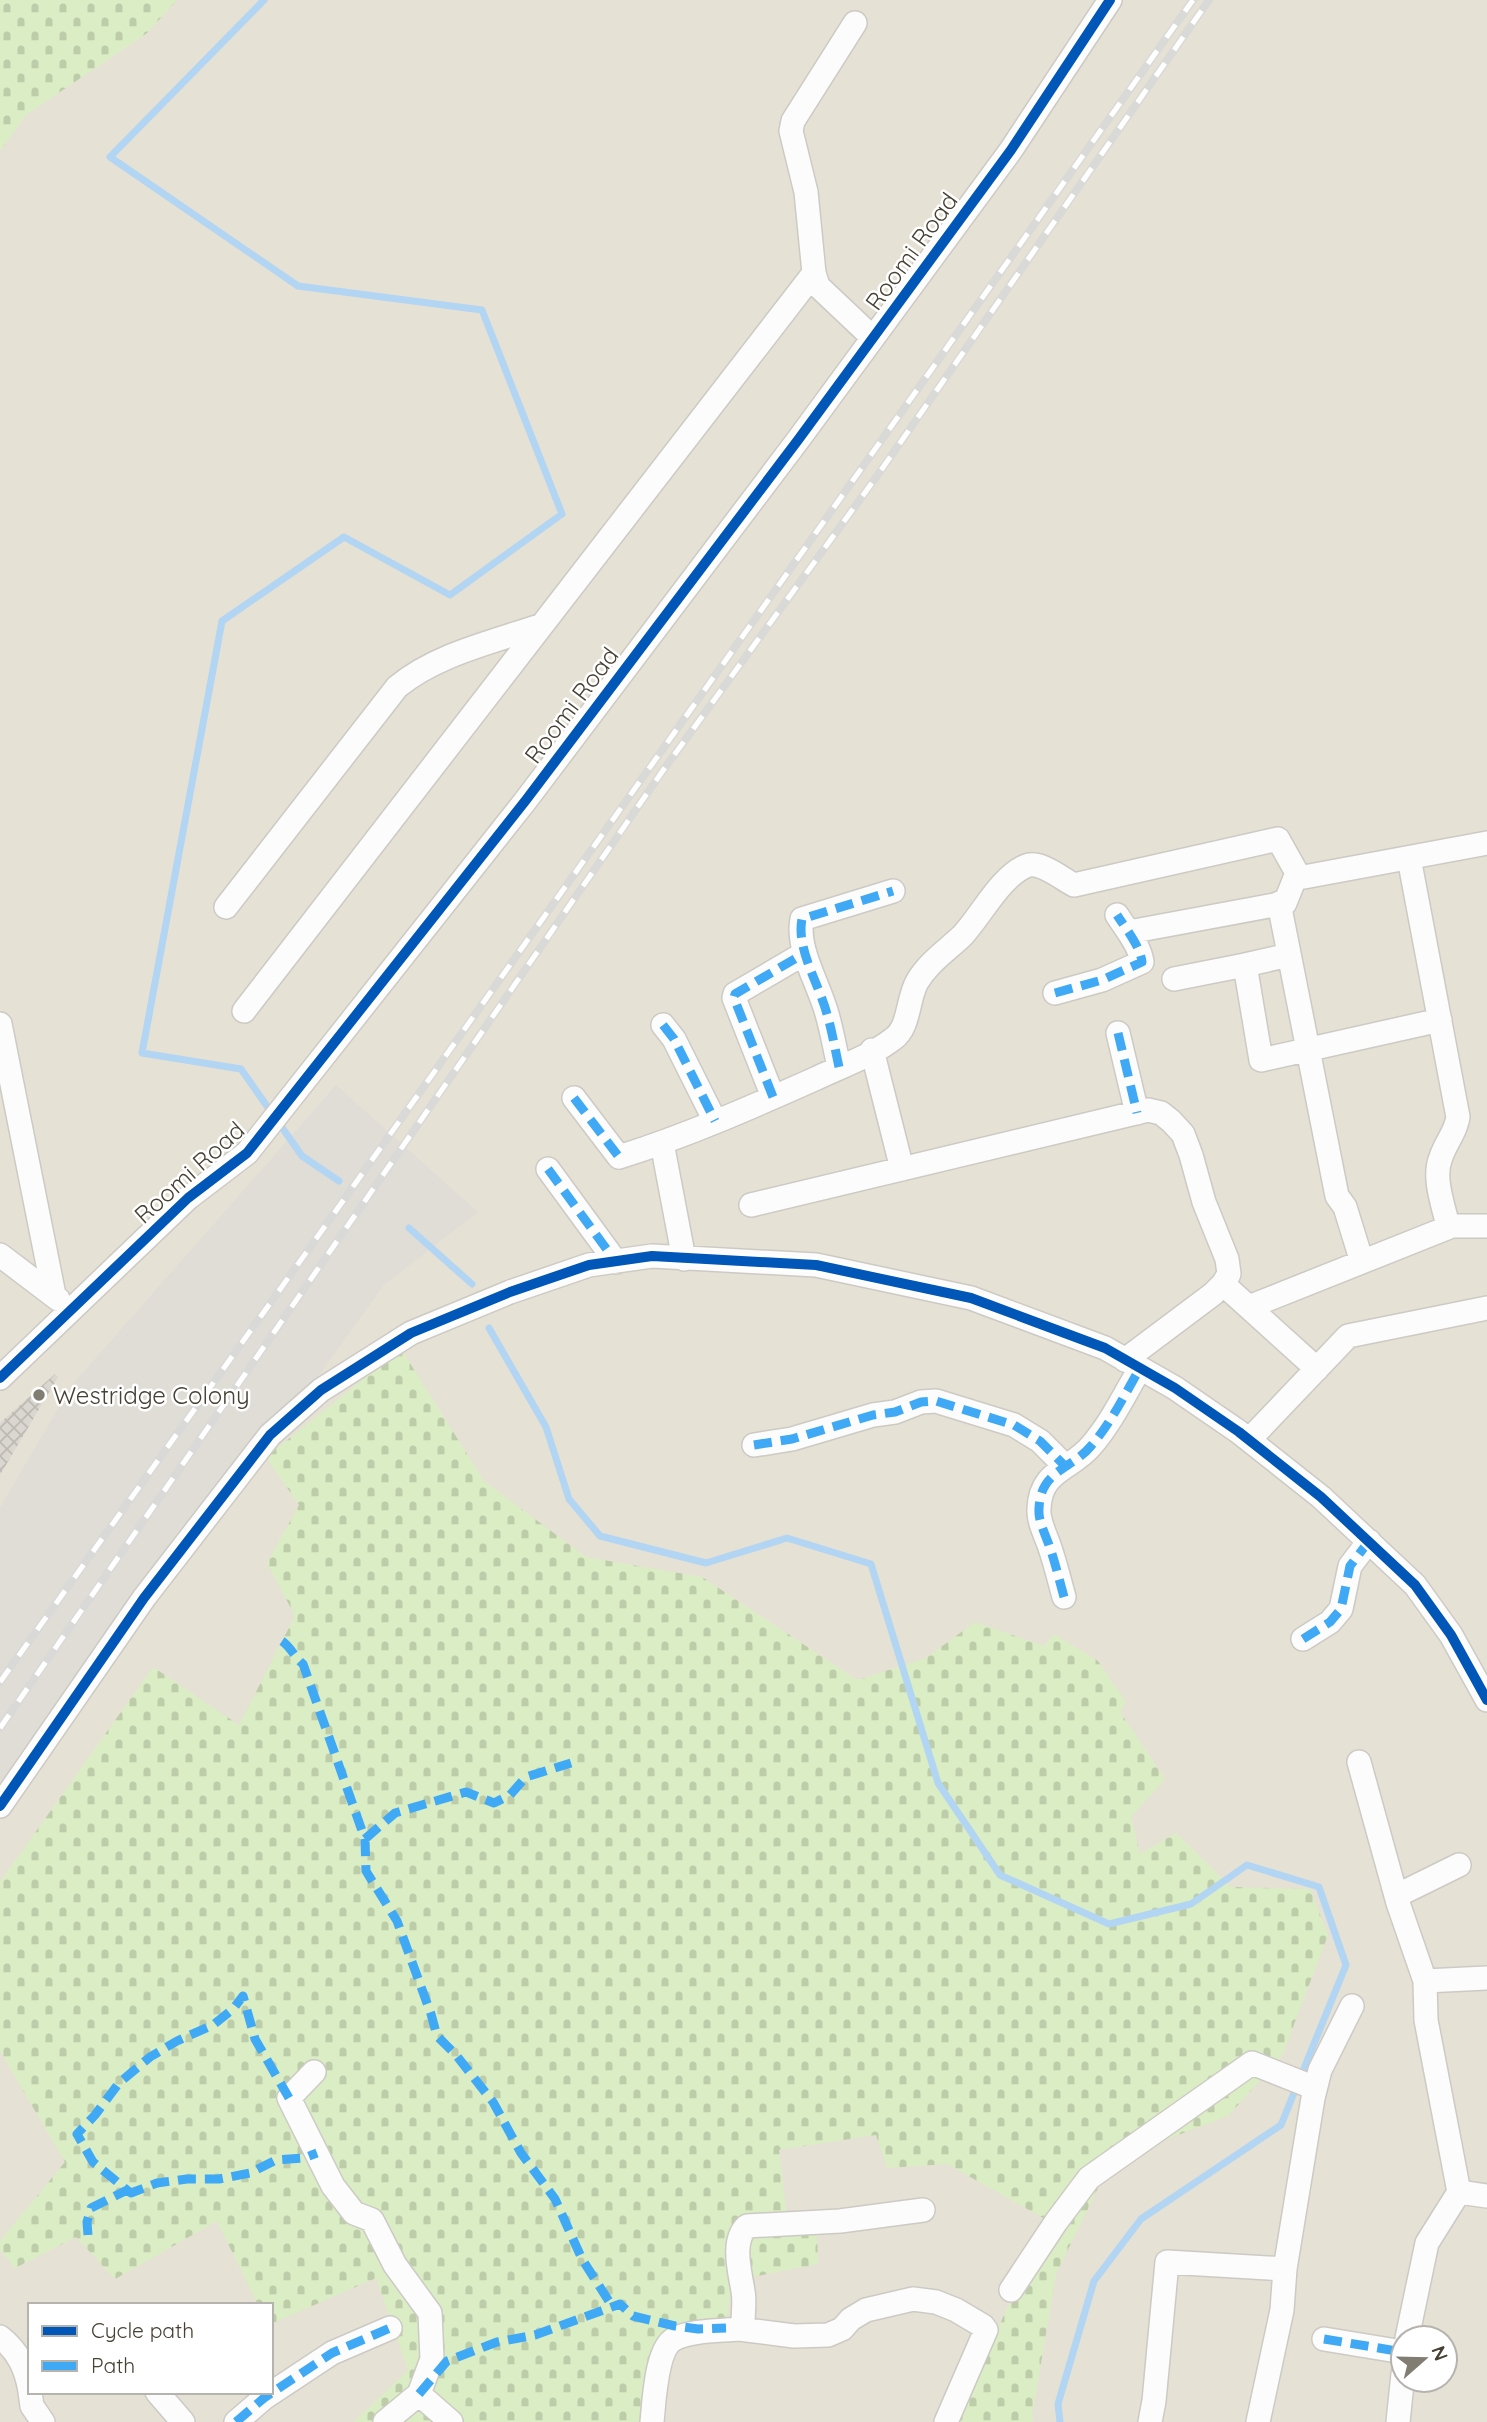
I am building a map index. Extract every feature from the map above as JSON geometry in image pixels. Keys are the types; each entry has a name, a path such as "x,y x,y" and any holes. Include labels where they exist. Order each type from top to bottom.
{"street":[{"name":"Roomi Road","path":"0,1378 62,1303 188,1198 247,1153 526,800 873,338 1011,150 1110,0"},
{"path":"855,23 793,121 791,131 806,192 814,273 818,286 873,338"},
{"path":"244,1011 814,273"},
{"path":"226,907 397,687 415,672 449,657 542,625"},
{"path":"574,1098 619,1157 662,1143 839,1067 901,1033 917,982 939,955 962,935 1006,881 1027,865 1039,865 1074,885 1278,839 1297,873 1304,877 1487,843"},
{"path":"1409,858 1458,1116 1456,1128 1439,1159 1438,1178 1448,1227"},
{"path":"1055,993 1102,981 1142,962 1123,924 1285,903 1297,873"},
{"path":"839,1067 826,1012 806,953 800,928 802,919 894,891"},
{"path":"1279,903 1337,1196 1345,1207 1362,1262"},
{"path":"773,1097 734,998 735,994 806,953"},
{"path":"1174,979 1289,955"},
{"path":"1245,965 1261,1060 1440,1020"},
{"path":"0,1024 62,1303"},
{"path":"663,1025 674,1039 715,1121"},
{"path":"1118,1032 1137,1113"},
{"path":"872,1050 902,1169"},
{"path":"751,1205 1148,1110 1161,1113 1183,1134 1204,1202 1227,1259 1229,1274 1223,1284 1133,1364 1108,1422 1091,1447 1048,1480 1041,1490 1038,1512 1064,1597"},
{"path":"662,1143 684,1259"},
{"path":"548,1169 615,1262"},
{"path":"1249,1307 1448,1227 1487,1226"},
{"path":"0,1255 62,1303"},
{"path":"0,1807 144,1598 270,1434 321,1390 411,1333 510,1292 589,1265 652,1256 816,1265 971,1298 1105,1348 1175,1388 1249,1440 1321,1497 1415,1585 1451,1635 1487,1700"},
{"path":"1223,1284 1317,1369"},
{"path":"1249,1440 1348,1336 1487,1308"},
{"path":"754,1445 895,1412 921,1402 936,1401 1014,1425 1040,1440 1065,1466"},
{"path":"1303,1639 1330,1622 1340,1609 1350,1566 1368,1541"},
{"path":"1359,1762 1396,1896 1424,1981 1426,2020 1459,2192 1427,2244 1410,2324"},
{"path":"1396,1896 1459,1865"},
{"path":"1424,1981 1487,1978"},
{"path":"1258,2422 1282,2310 1285,2269 1315,2088 1320,2070 1352,2006"},
{"path":"1011,2290 1089,2178 1251,2063 1315,2088"},
{"path":"314,2072 289,2098 333,2186 354,2213 372,2220 395,2265 430,2313 432,2359 419,2394 385,2422"},
{"path":"1459,2192 1487,2196"},
{"path":"739,2329 743,2324 743,2293 738,2270 739,2240 747,2226 840,2221 923,2210"},
{"path":"1150,2422 1167,2262 1285,2269"},
{"path":"652,2422 658,2369 674,2339 700,2332 739,2329 794,2336 828,2335 842,2329 851,2319 866,2310 913,2299 936,2302 956,2310 986,2330 946,2422"},
{"path":"273,2392 332,2353 390,2328"},
{"path":"0,2337 20,2358 28,2380"},
{"path":"1324,2339 1389,2350"},
{"path":"30,2394 32,2406 43,2422"},
{"path":"160,2394 183,2422"},
{"path":"236,2422 270,2394"},
{"path":"419,2394 451,2422"},
{"path":"1398,2422 1401,2394"}],"shaded area":[{"path":"0,0 1487,0 1487,2422 0,2422"},
{"path":"336,1085 478,1212 384,1285 0,1815 0,1507 72,1385"}],"green space":[{"path":"0,0 177,0 147,33 26,115 0,151"},
{"path":"401,1349 484,1481 586,1557 702,1577 857,1680 926,1658 975,1622 1044,1646 1054,1634 1098,1661 1126,1702 1120,1712 1165,1779 1131,1817 1140,1854 1176,1833 1231,1887 1310,1889 1328,1935 1282,2056 1228,2116 1157,2143 1099,2186 1056,2274 1033,2422 958,2422 1047,2220 947,2164 887,2168 876,2135 779,2150 787,2218 817,2230 818,2264 732,2281 726,2328 675,2348 663,2422 354,2422 408,2370 376,2278 273,2323 273,2303 257,2303 217,2221 115,2279 76,2237 15,2268 0,2250 0,2241 65,2162 0,2051 0,1882 153,1667 239,1725 295,1616 267,1563 299,1505 266,1457"}],"building":[{"name":"Westridge Colony","path":"55,1374 58,1377 0,1475 0,1423"}],"waterway":[{"path":"264,0 110,157 298,286 482,310 562,514 450,595 344,537 222,621 142,1053 241,1069 302,1156 339,1181"},
{"path":"409,1228 472,1284"},
{"path":"489,1328 546,1427 569,1499 600,1536 706,1563 787,1538 871,1564 938,1783 1000,1875 1109,1924 1191,1904 1247,1865 1319,1887 1346,1965 1281,2125 1141,2219 1094,2281 1058,2404 1060,2422"}],"railway":[{"path":"0,1682 1193,0"},
{"path":"0,1728 664,769 877,476 1209,0"}],"marked path":[{"path":"839,1067 827,1014 805,954 802,919 893,891"},
{"path":"1055,993 1102,980 1142,962 1136,944 1117,915"},
{"path":"773,1097 734,998 735,994 805,953"},
{"path":"663,1025 674,1039 715,1121"},
{"path":"1118,1033 1137,1113"},
{"path":"574,1098 619,1157"},
{"path":"548,1169 616,1262"},
{"path":"1064,1597 1042,1527 1039,1509 1041,1496 1051,1478 1083,1454 1098,1437 1140,1368"},
{"path":"754,1445 792,1439 873,1415 895,1412 921,1402 936,1401 1014,1425 1040,1441 1065,1466"},
{"path":"1303,1639 1330,1622 1341,1609 1350,1566 1369,1541"},
{"path":"282,1641 303,1664 365,1839 366,1871 397,1921 437,2036 456,2055 493,2102 521,2153 555,2199 582,2259 612,2306"},
{"path":"365,1839 395,1813 466,1792 494,1803 510,1795 526,1777 571,1763"},
{"path":"88,2235 87,2222 91,2208 127,2190 93,2162 77,2134 119,2083 150,2057 213,2025 233,2009 243,1996 255,2039 289,2098"},
{"path":"127,2190 131,2193 157,2183 219,2179 250,2173 276,2160 304,2158 317,2153"},
{"path":"419,2394 447,2361 497,2342 535,2335 620,2304 633,2316 675,2326 726,2328"},
{"path":"273,2392 332,2353 390,2328"},
{"path":"1324,2339 1389,2350"},
{"path":"236,2422 270,2394"}],"cycle path":[{"path":"0,1378 188,1198 247,1153 526,800 798,440 1011,150 1110,0"},
{"path":"0,1806 144,1598 270,1435 321,1390 411,1333 510,1292 589,1265 652,1256 816,1265 971,1298 1105,1348 1175,1388 1239,1432 1321,1497 1415,1585 1451,1635 1487,1700"}],"place":[{"name":"Westridge Colony","path":"39,1395"}]}
